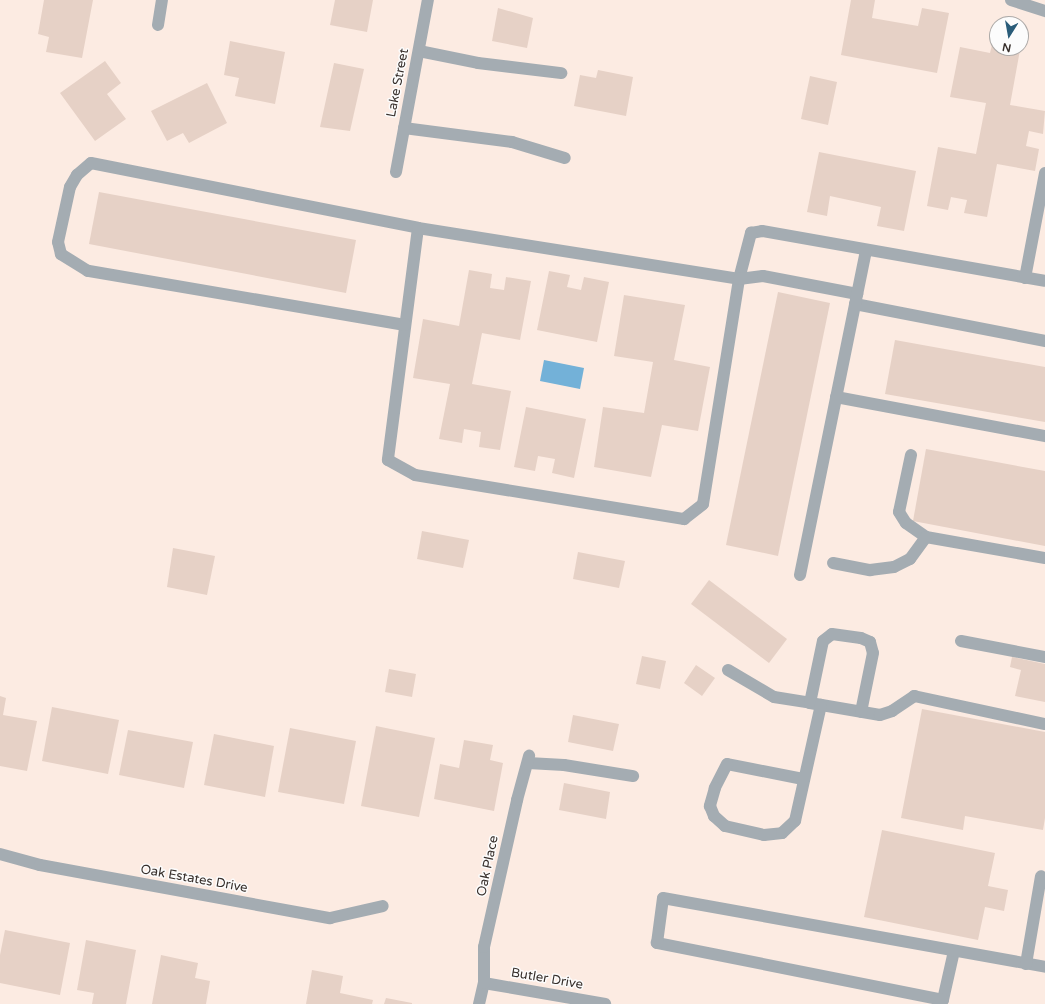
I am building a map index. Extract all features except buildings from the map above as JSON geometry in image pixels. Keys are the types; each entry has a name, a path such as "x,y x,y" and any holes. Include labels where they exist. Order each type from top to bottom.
{"street":[{"path":"158,25 162,0"},
{"name":"Lake Street","path":"396,172 428,0"},
{"path":"1011,0 1045,11"},
{"path":"419,51 478,63 561,73"},
{"path":"404,128 512,142 565,158"},
{"path":"406,325 88,271 61,254 58,242 70,187 76,175 90,163 418,228 739,279 763,276 856,299 1045,341"},
{"path":"1025,278 1045,173"},
{"path":"418,228 388,460 415,475 684,519 703,504 739,279 751,233 762,230 866,251 876,250 1045,281"},
{"path":"800,575 866,251"},
{"path":"836,397 1045,436"},
{"path":"911,455 898,512 906,523 926,537 1045,558"},
{"path":"833,563 870,570 894,567 910,559 926,537"},
{"path":"803,779 727,764 714,788 710,806 714,816 725,826 764,835 782,833 795,821 803,779 816,704 823,641 832,634 862,638 870,642 874,653 861,712"},
{"path":"961,641 1045,656"},
{"path":"728,670 774,697 861,712 880,715 892,711 914,696 1045,724"},
{"name":"Oak Place","path":"479,1004 484,982 484,947 517,800 529,760 633,776"},
{"name":"Oak Estates Drive","path":"0,854 40,865 330,918 383,906"},
{"path":"1026,964 1041,876"},
{"path":"954,951 943,1000 657,943 663,898 1045,967"},
{"name":"Butler Drive","path":"484,982 606,1004"}],"water":[{"path":"544,360 584,368 580,389 540,381"}]}
